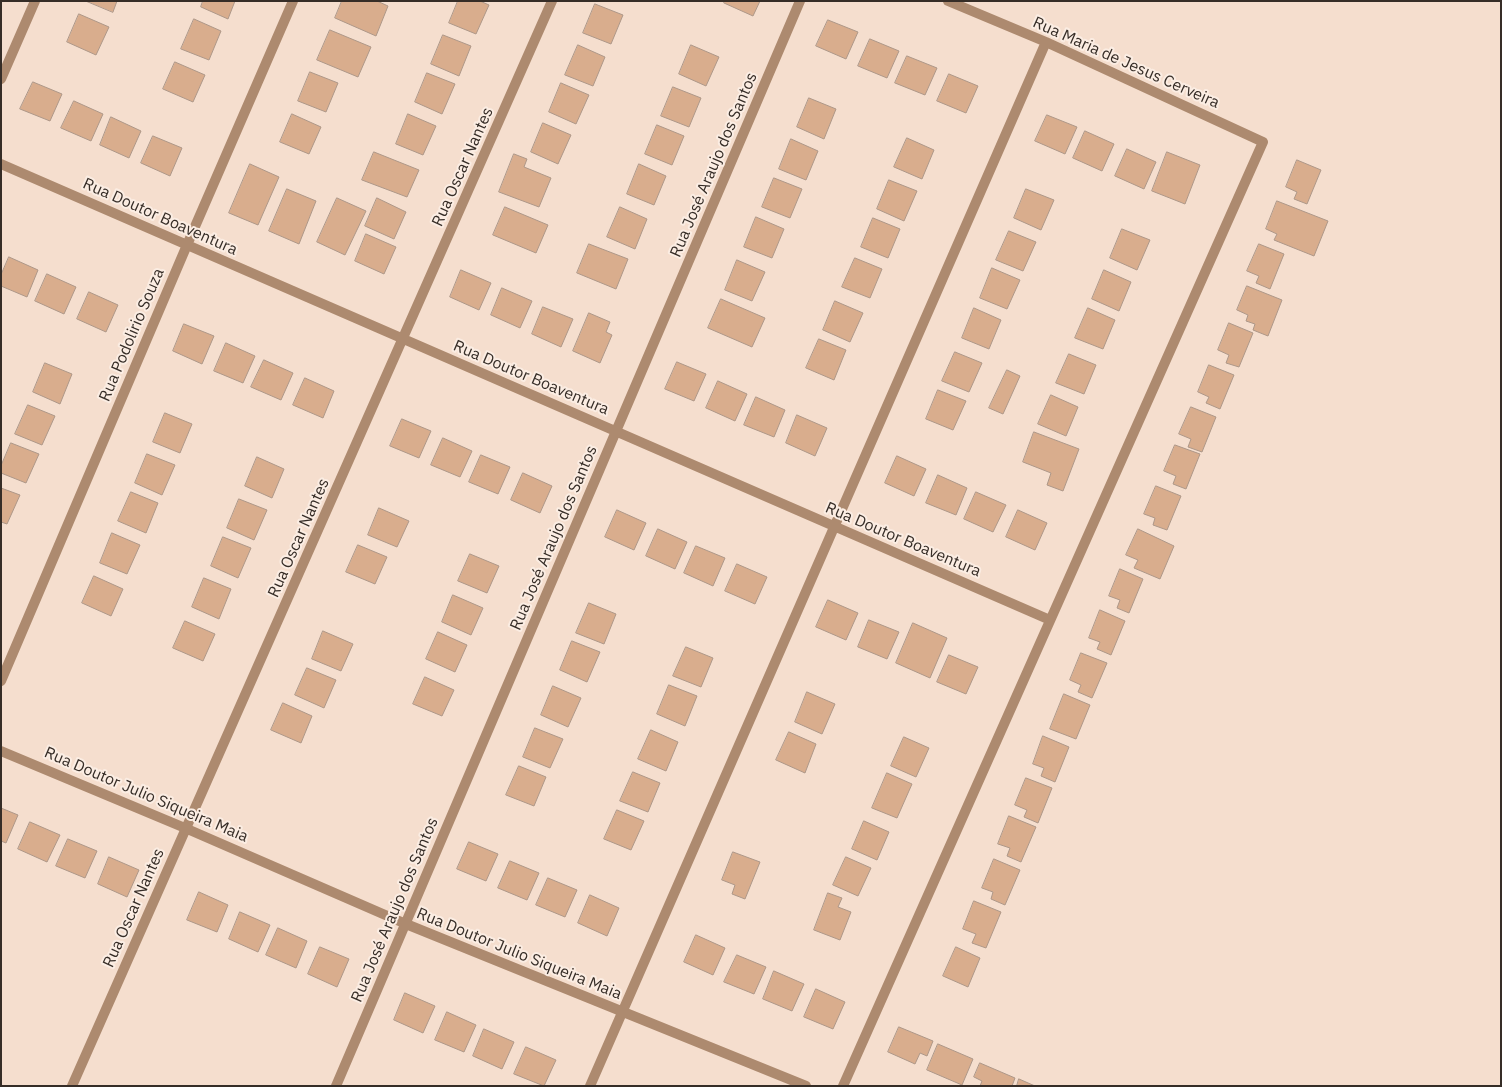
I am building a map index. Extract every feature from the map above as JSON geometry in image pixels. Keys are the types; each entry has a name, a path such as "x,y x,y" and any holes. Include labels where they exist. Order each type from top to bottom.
{"street":[{"path":"1,80 35,1"},
{"name":"Rua Podolirio Souza","path":"1,681 293,1"},
{"name":"Rua Oscar Nantes","path":"72,1086 552,1"},
{"name":"Rua José Araujo dos Santos","path":"336,1086 800,1"},
{"name":"Rua Maria de Jesus Cerveira","path":"948,1 1046,42 1263,142 1050,620"},
{"path":"590,1086 1046,42"},
{"name":"Rua Doutor Boaventura","path":"1,164 1050,620"},
{"path":"843,1086 1050,620"},
{"name":"Rua Doutor Julio Siqueira Maia","path":"1,751 406,924 806,1086"}],"building":[{"path":"86,1 117,1 113,12"},
{"path":"203,1 235,1 228,19 201,7"},
{"path":"342,1 377,1 388,6 376,36 335,18"},
{"path":"458,1 480,1 489,5 476,34 449,23"},
{"path":"725,1 760,1 753,16 724,3"},
{"path":"595,4 623,15 611,44 583,33"},
{"path":"79,14 109,27 96,55 67,42"},
{"path":"194,19 221,31 209,60 181,49"},
{"path":"828,20 858,32 846,59 816,46"},
{"path":"330,30 371,47 358,77 317,60"},
{"path":"443,35 471,46 459,76 431,64"},
{"path":"870,39 899,51 887,78 858,66"},
{"path":"578,45 605,57 593,86 565,75"},
{"path":"691,45 719,57 706,86 679,74"},
{"path":"907,56 937,68 925,95 895,83"},
{"path":"175,62 205,75 193,102 163,89"},
{"path":"310,72 338,83 326,112 298,101"},
{"path":"427,73 455,84 442,114 415,102"},
{"path":"949,74 978,86 966,113 937,101"},
{"path":"33,82 62,94 50,121 20,109"},
{"path":"561,83 589,95 576,124 549,112"},
{"path":"673,87 701,98 689,127 661,116"},
{"path":"809,98 836,109 824,139 797,127"},
{"path":"74,101 103,114 91,141 61,128"},
{"path":"292,114 321,127 309,154 280,142"},
{"path":"408,114 436,126 423,155 396,144"},
{"path":"1047,115 1077,127 1065,154 1035,141"},
{"path":"111,117 141,131 129,158 100,145"},
{"path":"543,123 571,135 558,164 531,152"},
{"path":"657,125 684,136 672,165 645,154"},
{"path":"1085,131 1114,144 1102,171 1073,158"},
{"path":"153,136 182,148 170,176 141,163"},
{"path":"907,138 934,150 922,179 894,167"},
{"path":"791,139 818,151 806,180 779,169"},
{"path":"1127,149 1156,162 1144,189 1115,176"},
{"path":"374,152 419,170 407,197 362,180"},
{"path":"1167,152 1200,165 1185,204 1152,191"},
{"path":"514,154 527,159 524,167 551,178 539,207 499,192"},
{"path":"1297,160 1321,170 1307,204 1294,199 1297,192 1286,187"},
{"path":"250,164 279,177 258,225 229,213"},
{"path":"639,164 666,176 654,205 627,194"},
{"path":"774,178 802,189 790,218 762,207"},
{"path":"889,180 917,191 904,221 877,209"},
{"path":"287,189 316,201 299,244 269,231"},
{"path":"1026,189 1054,200 1041,230 1014,218"},
{"path":"337,198 366,211 345,255 317,242"},
{"path":"377,198 406,212 394,239 365,226"},
{"path":"1277,201 1328,221 1314,256 1274,240 1277,234 1266,229"},
{"path":"505,207 548,225 536,253 493,235"},
{"path":"620,207 647,219 635,249 607,237"},
{"path":"756,217 784,229 772,258 744,247"},
{"path":"873,218 900,229 888,258 861,247"},
{"path":"1122,229 1150,240 1137,270 1110,258"},
{"path":"1009,231 1036,242 1023,271 996,260"},
{"path":"366,234 396,247 384,274 355,261"},
{"path":"589,244 628,259 616,289 577,273"},
{"path":"1259,244 1284,254 1270,289 1256,283 1259,276 1247,271"},
{"path":"9,257 38,270 27,297 1,286 1,275"},
{"path":"855,258 882,269 870,298 842,287"},
{"path":"737,260 765,272 752,301 725,290"},
{"path":"992,268 1020,280 1007,309 980,298"},
{"path":"461,270 491,283 479,310 450,297"},
{"path":"1104,270 1131,282 1119,311 1092,299"},
{"path":"47,274 76,287 64,314 35,301"},
{"path":"1247,286 1282,300 1268,336 1253,330 1255,324 1246,321 1248,315 1237,310"},
{"path":"502,288 532,301 520,328 491,315"},
{"path":"89,292 118,305 106,332 77,319"},
{"path":"721,299 765,318 752,347 708,328"},
{"path":"835,301 863,313 850,342 823,330"},
{"path":"543,307 573,319 561,347 532,334"},
{"path":"974,308 1001,320 989,349 962,338"},
{"path":"1088,308 1115,320 1103,349 1075,338"},
{"path":"589,313 610,322 606,332 612,335 600,363 573,351"},
{"path":"1229,323 1253,333 1239,367 1226,363 1229,355 1218,350"},
{"path":"184,324 214,336 202,364 173,351"},
{"path":"819,339 846,350 834,380 806,368"},
{"path":"226,343 255,356 243,383 214,371"},
{"path":"955,352 982,363 969,392 942,381"},
{"path":"1069,354 1096,365 1084,394 1056,383"},
{"path":"264,360 293,373 281,400 251,387"},
{"path":"677,362 706,374 694,401 665,389"},
{"path":"45,363 72,374 60,404 33,392"},
{"path":"1209,365 1234,375 1220,409 1206,403 1209,397 1198,392"},
{"path":"1007,370 1020,376 1003,414 989,408"},
{"path":"305,378 334,391 323,418 293,405"},
{"path":"718,381 747,394 735,421 706,408"},
{"path":"938,390 966,401 953,430 926,419"},
{"path":"1051,395 1078,407 1066,436 1038,424"},
{"path":"756,397 785,410 774,437 744,425"},
{"path":"28,405 55,416 42,445 15,434"},
{"path":"1191,407 1216,417 1202,452 1188,447 1191,439 1179,434"},
{"path":"165,413 192,424 180,453 153,442"},
{"path":"797,415 827,428 815,456 786,443"},
{"path":"402,419 431,431 419,458 390,446"},
{"path":"1034,432 1079,449 1063,491 1047,485 1051,473 1023,462"},
{"path":"443,438 472,451 460,477 431,465"},
{"path":"11,443 39,454 26,483 1,473 1,466"},
{"path":"1175,445 1200,454 1186,489 1173,484 1176,476 1164,471"},
{"path":"147,454 175,465 162,495 135,483"},
{"path":"481,455 510,467 498,494 469,482"},
{"path":"897,456 926,469 914,496 885,483"},
{"path":"257,457 284,469 272,498 245,486"},
{"path":"523,473 552,486 540,513 511,500"},
{"path":"938,475 967,488 956,515 926,503"},
{"path":"1156,486 1181,496 1167,530 1153,525 1155,518 1144,514"},
{"path":"1,488 20,495 7,524 1,522"},
{"path":"131,492 158,503 146,533 118,521"},
{"path":"976,492 1006,505 993,532 964,519"},
{"path":"239,499 267,510 254,540 227,528"},
{"path":"379,508 409,521 397,547 368,535"},
{"path":"617,510 646,523 634,550 605,537"},
{"path":"1018,510 1047,523 1035,550 1006,537"},
{"path":"658,529 687,542 675,569 646,556"},
{"path":"1138,529 1174,546 1160,579 1134,568 1138,560 1126,555"},
{"path":"112,533 140,545 127,574 100,563"},
{"path":"223,537 251,548 238,578 211,566"},
{"path":"358,545 387,557 375,584 346,572"},
{"path":"696,546 725,558 713,586 684,573"},
{"path":"470,554 499,566 487,593 458,581"},
{"path":"737,564 767,577 755,604 725,591"},
{"path":"1120,569 1143,579 1129,613 1117,608 1120,600 1109,596"},
{"path":"94,576 123,589 111,616 82,603"},
{"path":"204,578 231,589 219,619 192,607"},
{"path":"453,595 483,608 471,635 442,622"},
{"path":"828,600 858,613 846,640 816,627"},
{"path":"589,603 616,614 604,644 576,633"},
{"path":"1100,610 1125,621 1111,655 1097,649 1100,642 1089,638"},
{"path":"869,620 899,632 887,659 858,647"},
{"path":"185,621 215,634 203,661 173,648"},
{"path":"913,623 947,638 930,678 896,663"},
{"path":"323,631 353,644 341,671 312,659"},
{"path":"438,632 467,645 455,672 426,659"},
{"path":"572,641 600,652 587,682 560,670"},
{"path":"686,647 713,658 701,687 673,676"},
{"path":"1081,653 1107,663 1092,698 1078,692 1081,685 1070,680"},
{"path":"949,655 978,667 966,694 937,682"},
{"path":"307,668 336,680 324,708 295,695"},
{"path":"425,677 454,690 442,716 413,704"},
{"path":"669,685 697,696 685,726 657,714"},
{"path":"553,686 581,698 568,727 541,715"},
{"path":"807,692 835,704 822,734 795,722"},
{"path":"1064,694 1090,705 1076,739 1050,729"},
{"path":"283,703 312,716 301,743 271,730"},
{"path":"535,728 563,739 550,768 523,757"},
{"path":"651,730 678,742 666,771 638,759"},
{"path":"789,732 816,744 805,773 776,760"},
{"path":"1043,736 1069,747 1055,782 1041,776 1044,768 1033,764"},
{"path":"904,737 929,748 916,777 891,766"},
{"path":"519,766 546,777 534,806 506,795"},
{"path":"633,772 660,783 648,812 620,801"},
{"path":"887,773 912,784 897,818 872,808"},
{"path":"1026,778 1052,788 1038,823 1024,817 1027,810 1015,805"},
{"path":"1,808 18,815 6,843 1,841"},
{"path":"617,810 644,821 631,850 604,839"},
{"path":"1009,816 1036,827 1021,862 1007,856 1010,848 998,844"},
{"path":"864,821 889,832 877,860 852,849"},
{"path":"30,822 60,835 47,862 18,849"},
{"path":"68,839 97,851 85,878 56,866"},
{"path":"469,842 498,854 486,881 457,869"},
{"path":"733,852 760,862 745,899 732,894 735,885 722,880"},
{"path":"109,857 139,870 127,897 98,884"},
{"path":"846,857 871,868 858,896 833,885"},
{"path":"994,859 1020,870 1005,905 991,899 993,892 982,888"},
{"path":"510,861 539,873 527,900 498,888"},
{"path":"548,878 577,890 565,917 536,905"},
{"path":"199,892 228,905 217,932 187,920"},
{"path":"828,893 842,898 838,907 851,912 840,940 814,930"},
{"path":"590,895 619,908 607,936 578,923"},
{"path":"974,901 1001,912 986,948 972,943 976,934 963,929"},
{"path":"240,912 270,925 258,952 229,939"},
{"path":"278,928 307,941 296,968 266,955"},
{"path":"696,935 725,948 713,975 684,962"},
{"path":"320,947 349,959 337,987 308,974"},
{"path":"956,947 980,958 968,987 943,976"},
{"path":"737,955 766,967 754,994 724,982"},
{"path":"774,971 804,984 792,1011 763,999"},
{"path":"816,989 845,1002 833,1029 804,1017"},
{"path":"405,993 435,1006 423,1033 394,1020"},
{"path":"447,1012 476,1025 464,1052 435,1040"},
{"path":"899,1027 933,1041 927,1056 920,1053 915,1064 888,1052"},
{"path":"484,1029 514,1042 502,1069 473,1056"},
{"path":"938,1044 973,1059 962,1085 927,1070"},
{"path":"526,1047 556,1060 544,1086 514,1074"},
{"path":"980,1063 1015,1078 1012,1086 980,1086 982,1081 974,1077"},
{"path":"1019,1079 1035,1086 1017,1086"}]}
